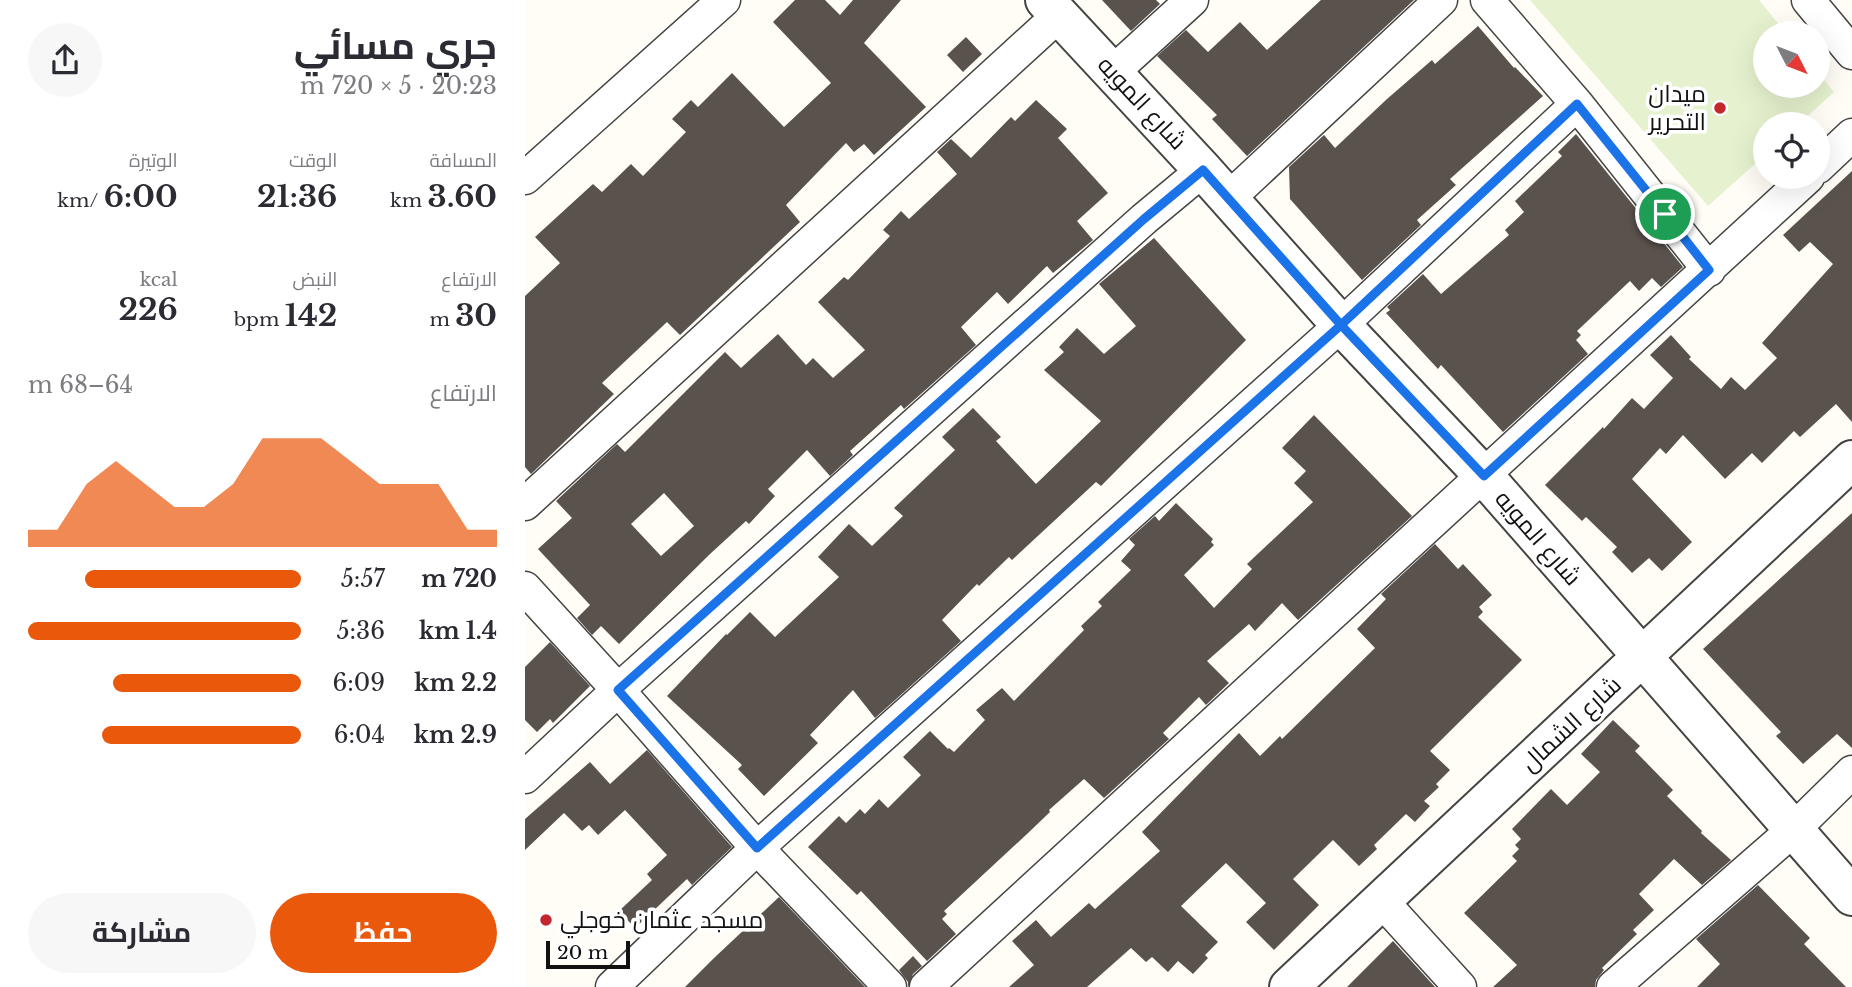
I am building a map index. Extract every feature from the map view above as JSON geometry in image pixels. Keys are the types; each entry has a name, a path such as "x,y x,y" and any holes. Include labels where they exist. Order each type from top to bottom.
{"street":[{"path":"525,178 724,0"},
{"path":"1113,72 1192,0"},
{"path":"1229,198 1441,0"},
{"path":"1487,0 1577,104 1709,270"},
{"path":"1808,0 1852,53"},
{"path":"525,504 1052,7"},
{"name":"شارع المويه","path":"1052,7 1229,198 1341,325 1484,476 1792,831 1852,896"},
{"path":"612,987 757,848 1341,325 1577,104"},
{"path":"1830,156 1852,135"},
{"path":"525,777 618,690 1144,219 1203,170"},
{"path":"926,987 1795,189"},
{"name":"شارع الشمال","path":"1289,987 1852,460"},
{"path":"525,588 757,848 890,987"},
{"path":"1613,987 1792,831 1852,772"},
{"path":"1381,900 1460,987"}],"green space":[{"name":"ميدان التحرير","path":"1530,0 1759,0 1776,21 1753,21 1753,98 1827,98 1812,112 1753,112 1753,166 1708,206"}],"building":[{"path":"795,0 825,0 840,15 853,0 901,0 864,43 926,107 874,155 864,144 854,152 846,143 786,205 800,222 680,335 667,322 602,383 614,394 531,474 525,467 525,296 560,263 535,237 593,184 602,192 631,164 643,176 686,132 672,119 691,100 698,107 732,73 784,127 831,83 773,22"},
{"path":"1102,0 1156,0 1160,4 1131,31"},
{"path":"1321,0 1414,0 1247,156 1212,119 1217,115 1157,56 1186,30 1208,52 1240,22 1267,50"},
{"path":"1478,26 1514,68 1543,96 1450,179 1456,185 1417,220 1421,225 1362,280 1290,199 1289,167 1324,135 1335,148 1432,60 1435,64"},
{"path":"966,37 982,54 963,72 947,55"},
{"path":"1036,100 1067,129 1058,138 1108,193 1077,221 1093,240 1053,273 1047,266 1008,304 997,292 961,327 976,345 904,409 901,405 850,451 853,455 830,476 807,450 768,489 775,496 749,524 746,521 710,554 619,644 601,626 592,635 577,618 590,605 538,549 572,518 556,501 617,444 625,452 725,352 741,368 778,334 806,365 813,358 833,378 865,350 818,302 844,277 848,280 890,236 883,230 901,211 909,219 957,174 937,152 951,139 971,158 1011,117 1015,121","holes":["664,493 694,526 661,556 631,524"]},
{"path":"1576,134 1683,267 1661,287 1652,278 1639,291 1630,281 1577,331 1581,335 1576,340 1588,354 1503,432 1441,365 1438,369 1386,313 1390,310 1387,307 1423,274 1441,294 1509,235 1505,230 1524,212 1515,201 1562,156 1558,152"},
{"path":"1852,171 1852,422 1836,404 1800,437 1794,431 1762,463 1752,453 1725,479 1683,435 1666,454 1660,448 1632,479 1692,542 1662,571 1649,558 1632,573 1612,552 1617,547 1586,517 1582,521 1545,485 1603,427 1604,429 1632,398 1644,409 1673,378 1650,355 1671,335 1691,357 1689,359 1721,389 1731,377 1745,390 1777,358 1762,343 1833,264 1810,242 1799,252 1783,235"},
{"path":"1154,238 1246,340 1101,486 1096,482 1012,560 1009,557 979,586 977,584 942,620 961,641 875,718 853,690 810,735 818,743 764,796 738,769 742,765 667,696 750,612 775,637 839,577 818,557 849,524 872,546 903,516 894,508 955,450 942,437 973,408 1001,437 996,441 1036,484 1101,421 1044,370 1064,352 1059,347 1077,328 1104,354 1136,326 1099,284"},
{"path":"1314,415 1412,516 1298,620 1282,603 1255,631 1249,624 1207,661 1229,683 1206,705 1199,697 1163,733 1169,739 1104,798 1084,779 1049,810 1050,812 944,911 947,914 942,919 956,934 927,961 861,891 857,895 808,847 839,816 846,823 860,809 865,814 879,799 888,808 921,775 903,757 930,731 954,752 985,720 976,710 1002,688 1014,701 1084,630 1081,626 1102,606 1098,602 1131,570 1121,561 1135,545 1129,539 1155,516 1159,521 1176,503 1213,539 1211,542 1214,545 1184,575 1214,608 1252,569 1247,564 1313,502 1294,483 1306,471 1282,448"},
{"path":"1852,513 1852,748 1837,734 1803,764 1776,736 1781,732 1703,649"},
{"path":"1435,544 1458,569 1463,564 1492,595 1479,607 1483,612 1478,617 1522,660 1430,751 1450,770 1436,784 1439,787 1424,801 1430,806 1415,822 1406,814 1374,845 1377,849 1359,866 1333,840 1293,879 1319,905 1274,950 1246,922 1266,903 1226,863 1181,906 1218,942 1205,955 1208,958 1193,974 1178,961 1168,972 1152,957 1146,962 1131,948 1087,987 1009,987 1034,965 1012,941 1036,920 1051,937 1089,903 1095,909 1160,851 1142,832 1239,733 1260,756 1280,736 1282,739 1375,648 1357,629 1386,599 1381,594"},
{"path":"550,642 590,686 553,723 550,719 537,732 525,720 525,667"},
{"path":"1613,720 1640,746 1635,751 1673,790 1667,796 1701,833 1731,860 1702,885 1674,859 1639,894 1654,910 1633,930 1637,934 1602,968 1604,970 1596,980 1595,987 1493,987 1517,965 1464,913 1517,861 1512,856 1519,849 1515,845 1521,839 1512,829 1551,789 1567,805 1600,772 1581,754"},
{"path":"647,750 732,847 692,885 687,879 635,928 619,911 652,880 647,874 667,855 625,810 598,835 589,825 582,831 564,813 525,850 525,819 590,762 610,784"},
{"path":"1758,885 1810,938 1804,944 1846,987 1697,987 1720,964 1696,939"},
{"path":"779,897 865,987 685,987 713,959"},
{"path":"1393,941 1435,987 1347,987"},
{"path":"913,956 922,966 913,974 908,987 908,982 899,970"}],"place":[{"name":"ميدان التحرير","path":"1720,108"},
{"name":"مسجد عثمان خوجلي","path":"546,920"}],"route":[{"path":"1665,214 1577,104 1341,325 1203,170 1144,219 618,690 757,848 1341,325 1484,476 1709,270 1665,214"}]}
